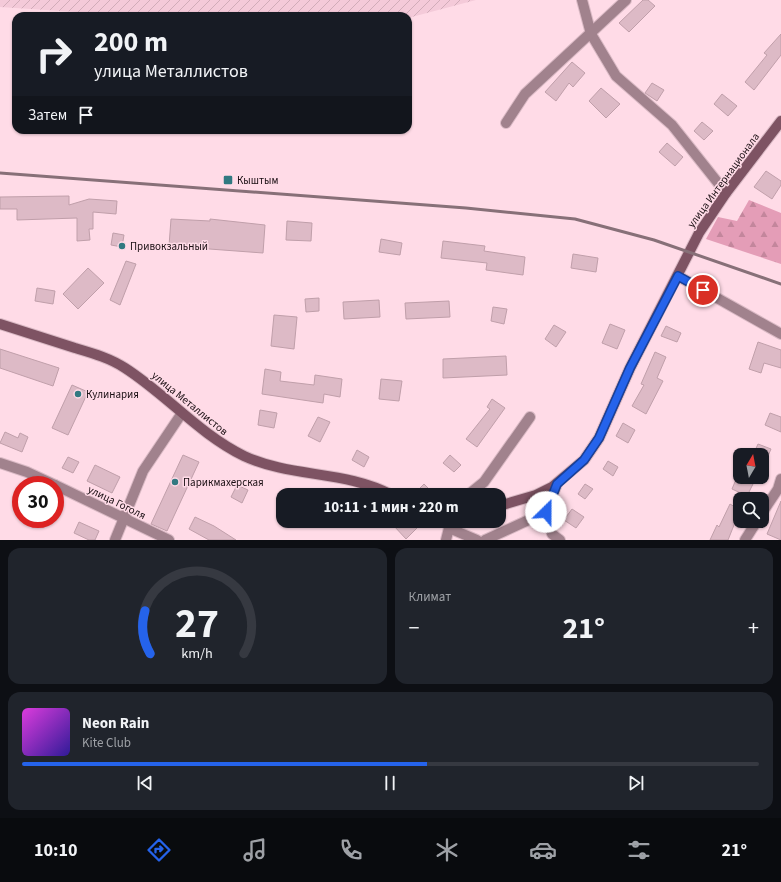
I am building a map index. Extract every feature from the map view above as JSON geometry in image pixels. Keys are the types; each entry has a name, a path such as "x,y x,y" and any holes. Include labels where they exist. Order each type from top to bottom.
{"main road":[{"name":"улица Интернационала","path":"557,484 584,460 599,438 630,368 699,233 726,193 781,121"},
{"name":"улица Металлистов","path":"0,324 117,364 151,385 182,413 224,446 262,464 329,475 366,484 375,488"},
{"path":"506,504 536,494 557,484"}],"street":[{"path":"582,0 591,34 616,76 672,125 726,193"},
{"path":"506,123 525,94 626,0"},
{"path":"678,276 781,334"},
{"path":"115,540 125,519 144,470 182,413"},
{"path":"477,488 484,482 530,417"},
{"name":"улица Гоголя","path":"0,463 36,476"},
{"path":"769,502 778,489 781,479"},
{"path":"557,484 546,512 552,534 560,540"},
{"name":"улица Гоголя","path":"64,489 169,540"},
{"path":"485,540 546,512"},
{"path":"446,540 447,528"},
{"path":"453,528 477,540"},
{"path":"744,540 752,528"}],"shaded area":[{"path":"0,0 476,0 412,17 412,12 77,12 0,7"}],"green space":[{"path":"749,200 781,213 781,264 706,239 718,217 737,221"}],"building":[{"path":"643,0 648,0 655,6 629,32 619,23"},
{"path":"781,34 781,55 754,90 745,82 767,55 764,53"},
{"path":"572,62 585,73 573,87 569,83 556,101 545,92"},
{"path":"652,83 664,90 657,101 645,93"},
{"path":"601,88 620,104 606,118 589,101"},
{"path":"722,94 737,106 728,116 714,104"},
{"path":"702,122 713,131 704,140 694,131"},
{"path":"667,143 683,157 675,166 659,152"},
{"path":"766,171 781,181 781,185 772,199 754,187"},
{"path":"69,196 69,205 89,199 117,201 116,214 93,212 93,229 89,229 90,240 77,241 77,218 17,220 17,209 0,209 0,197"},
{"path":"171,219 210,221 210,219 265,225 263,253 169,246"},
{"path":"287,221 312,223 311,241 286,240"},
{"path":"113,233 124,235 122,247 111,245"},
{"path":"381,239 402,243 400,255 379,252"},
{"path":"443,241 485,246 484,251 525,257 523,275 486,270 487,263 441,258"},
{"path":"573,254 598,258 596,272 571,268"},
{"path":"126,261 136,264 120,305 110,300"},
{"path":"88,268 104,283 78,309 63,294"},
{"path":"37,288 55,291 53,304 35,301"},
{"path":"319,298 319,311 306,312 305,299"},
{"path":"379,300 380,317 344,319 343,302"},
{"path":"449,301 450,317 406,319 405,303"},
{"path":"493,307 507,309 504,324 491,321"},
{"path":"274,315 297,317 294,349 271,346"},
{"path":"610,324 625,330 617,349 602,343"},
{"path":"554,325 566,332 556,347 545,339"},
{"path":"666,326 681,333 677,342 661,336"},
{"path":"758,342 781,350 781,368 764,363 761,373 749,369"},
{"path":"0,349 59,368 53,386 0,368"},
{"path":"655,352 666,357 657,378 663,381 646,414 632,406 644,385 641,384"},
{"path":"506,356 507,375 443,378 443,359"},
{"path":"265,369 281,372 280,381 314,385 315,375 342,379 340,397 324,394 323,403 262,394"},
{"path":"381,379 402,381 399,401 379,399"},
{"path":"72,385 88,392 68,435 52,428"},
{"path":"492,399 505,408 477,447 466,439 490,409 487,407"},
{"path":"260,410 277,413 274,428 258,425"},
{"path":"770,413 781,417 781,432 765,425"},
{"path":"318,417 330,422 320,442 308,436"},
{"path":"623,423 635,430 628,443 616,436"},
{"path":"5,432 18,438 20,433 28,437 22,452 0,443"},
{"path":"758,444 768,448 756,448"},
{"path":"357,450 369,457 364,467 352,460"},
{"path":"183,455 199,462 167,531 151,524"},
{"path":"450,455 461,465 454,472 443,463"},
{"path":"68,457 79,462 73,473 62,468"},
{"path":"608,461 618,467 613,476 603,469"},
{"path":"95,465 120,477 112,493 87,481"},
{"path":"424,484 428,488 420,488"},
{"path":"585,484 593,489 585,499 578,494"},
{"path":"734,484 753,484 749,492 738,492 732,489"},
{"path":"237,485 248,490 242,503 231,497"},
{"path":"781,501 781,540 767,534"},
{"path":"730,504 733,506 733,528 728,540 710,540 717,525 719,527"},
{"path":"572,509 584,517 576,528 564,520"},
{"path":"195,517 214,526 236,540 209,540 189,529"},
{"path":"79,522 99,531 95,540 89,540 74,533"},
{"path":"396,528 417,528 406,539"}],"railway":[{"path":"0,173 466,208 575,219 654,240 781,284"}],"place":[{"name":"Кыштым","path":"228,180"},
{"name":"Привокзальный","path":"122,246"},
{"name":"Кулинария","path":"78,394"},
{"name":"Парикмахерская","path":"175,482"}],"route":[{"path":"546,512 557,484 584,460 599,438 630,368 678,276 703,290"}]}
